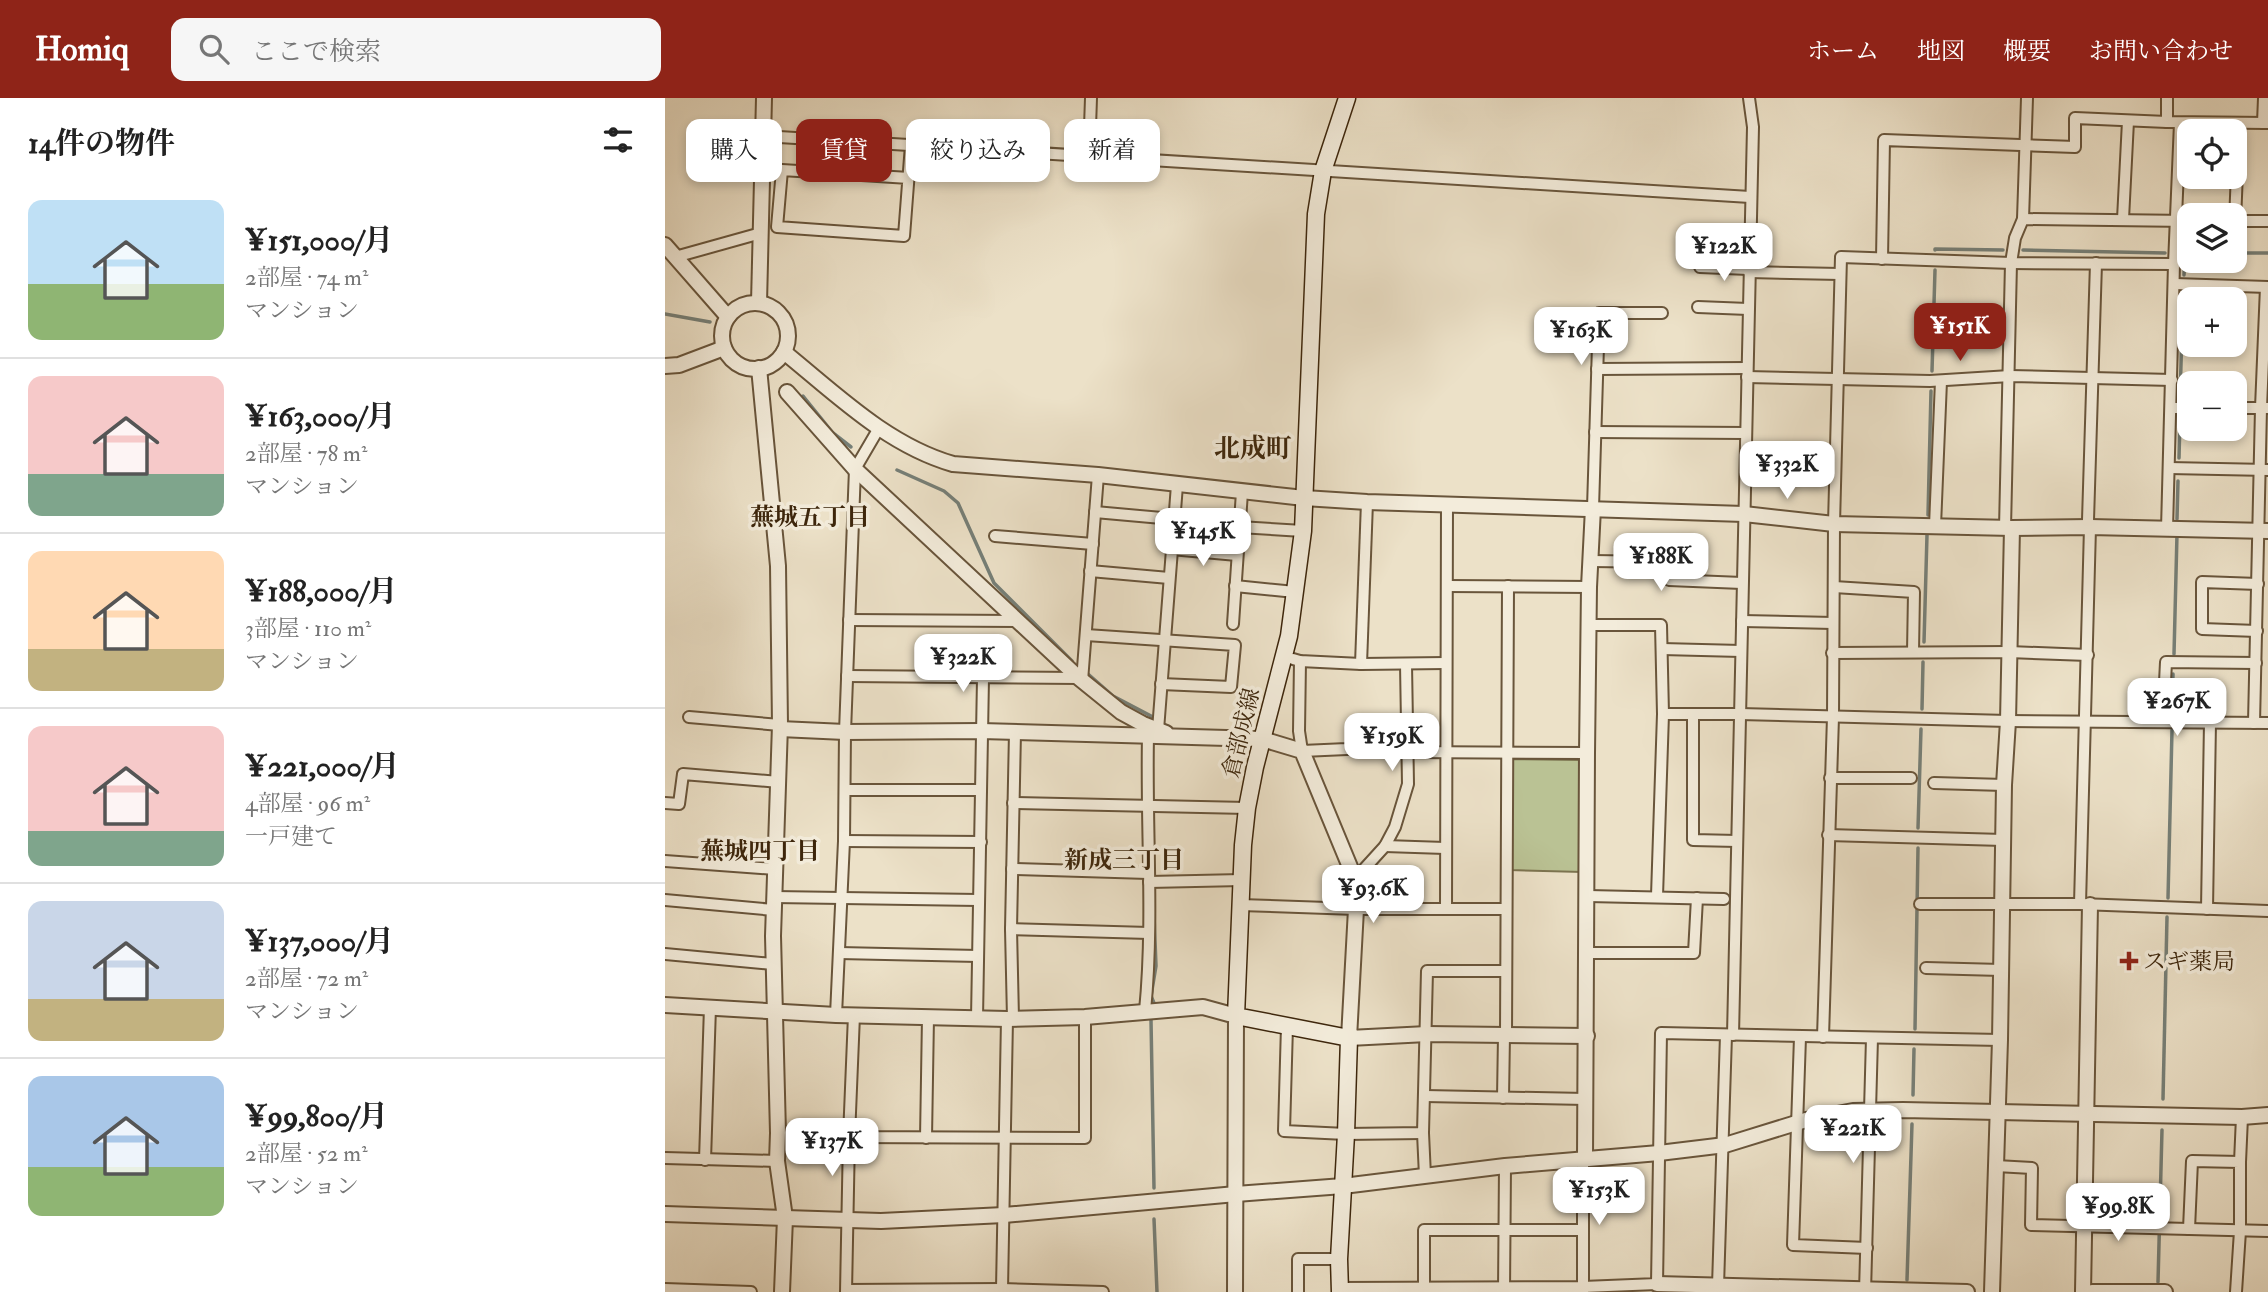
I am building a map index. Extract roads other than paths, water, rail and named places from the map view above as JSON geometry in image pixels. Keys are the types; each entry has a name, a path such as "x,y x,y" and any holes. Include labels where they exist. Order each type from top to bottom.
{"main road":[{"name":"倉部成線","path":"1236,1016 1247,808 1289,636 1304,531 1316,214 1323,171 1347,98"},
{"path":"1236,1016 1349,1038 1339,1290"}],"street":[{"path":"763,119 764,98"},
{"path":"1090,119 1091,98"},
{"path":"1725,1288 1723,1145 1737,841 1753,127 1748,98"},
{"path":"1992,1292 2004,785 2008,721 2011,262 2015,238 2023,219 2027,98"},
{"path":"2167,98 2167,122"},
{"path":"2247,123 2266,123 2264,98"},
{"path":"1882,258 1884,139 2074,147 2075,118 2177,123"},
{"path":"2123,219 2128,121"},
{"path":"782,136 906,145"},
{"path":"1160,161 1750,197"},
{"path":"782,170 908,178 904,236 777,227 782,170"},
{"path":"759,303 762,182"},
{"path":"2167,528 2178,189"},
{"path":"2023,219 2176,221"},
{"path":"2247,221 2268,222"},
{"path":"675,257 761,233"},
{"path":"665,245 728,317"},
{"path":"1823,1037 1833,717 1836,380 1841,257 2174,264"},
{"path":"2083,1292 2087,1115 2085,905 2088,520 2097,263"},
{"path":"1700,267 1840,274"},
{"path":"2175,284 2267,287 2264,531 2258,584 2263,596 2257,631 2260,657 2254,723"},
{"path":"759,303 768,306 782,317 788,335 783,352 773,363 759,368 742,366 725,348 722,332 728,317 741,306 759,303"},
{"path":"1697,307 1748,309"},
{"path":"1583,1289 1589,587 1599,313 1662,313"},
{"path":"665,366 678,365 725,348"},
{"path":"783,352 879,428 910,447 953,464 1098,475 1242,492 1367,502 1745,514 1834,524 2264,531"},
{"path":"759,368 778,566 780,727 773,964 777,1161 785,1218 782,1292"},
{"path":"1597,369 1747,372 1836,380 1941,380 2010,376 2172,380"},
{"path":"1935,526 1941,380"},
{"path":"787,392 855,469 1018,621 1081,679 1121,712 1153,733"},
{"path":"2171,408 2177,408"},
{"path":"836,1015 855,469 879,428"},
{"path":"1595,432 1746,433"},
{"path":"2169,468 2264,470"},
{"path":"1081,679 1098,475"},
{"path":"1145,1011 1149,965 1146,807 1161,684 1177,485"},
{"path":"1233,624 1242,492"},
{"path":"1361,664 1367,502"},
{"path":"1446,909 1447,503"},
{"path":"1095,512 1173,519"},
{"path":"1239,527 1304,531"},
{"path":"995,537 1093,544"},
{"path":"1171,550 1237,555"},
{"path":"1591,561 1667,562 1669,580 1742,583"},
{"path":"1090,571 1169,578"},
{"path":"2257,631 2202,629 2202,582 2258,584"},
{"path":"1235,586 1295,592"},
{"path":"1447,586 1589,587"},
{"path":"1503,1098 1508,586"},
{"path":"1834,587 1915,592 1913,652"},
{"path":"849,620 1018,621"},
{"path":"1742,621 1833,623"},
{"path":"1590,625 1661,625 1663,714 1657,896"},
{"path":"1086,635 1235,645 1231,687 1161,684"},
{"path":"1662,649 1741,651"},
{"path":"1832,653 2009,652 2088,655"},
{"path":"1284,655 1300,661 1361,664 1446,663"},
{"path":"2163,722 2166,662 2260,657"},
{"path":"1300,661 1301,751 1355,879 1356,909 1349,1038 1427,1034 1587,1035"},
{"path":"1355,879 1385,846 1395,827 1408,784 1406,664"},
{"path":"847,676 1081,679"},
{"path":"977,1018 983,678"},
{"path":"1663,714 2268,723"},
{"path":"1693,714 1693,840 1737,841"},
{"path":"689,717 845,732 1153,733 1178,737 1262,739 1301,751 1347,749 1407,731"},
{"path":"2207,909 2210,722"},
{"path":"1002,1289 1010,1018 1014,732"},
{"path":"1407,752 1587,753"},
{"path":"665,803 679,804 683,774 779,782"},
{"path":"1830,778 1911,778"},
{"path":"1934,783 2004,785"},
{"path":"845,790 981,790"},
{"path":"1013,803 1247,808"},
{"path":"1828,835 2003,841"},
{"path":"844,841 981,842"},
{"path":"1385,846 1445,848"},
{"path":"665,861 775,869"},
{"path":"1012,869 1242,880"},
{"path":"1588,895 1724,899"},
{"path":"665,900 774,904 842,898 978,900"},
{"path":"1587,953 1694,953 1697,898"},
{"path":"1920,904 2085,905 2268,911"},
{"path":"1240,905 1356,909 1506,909"},
{"path":"1011,929 1149,933"},
{"path":"839,953 978,956"},
{"path":"665,954 773,964"},
{"path":"1926,968 2001,970"},
{"path":"1425,1176 1423,1133 1427,971 1505,971"},
{"path":"665,1004 836,1015 977,1018 1085,1017 1203,1007 1236,1016 1235,1292"},
{"path":"705,1160 711,1007"},
{"path":"854,1015 846,1291 1002,1289 1103,1292"},
{"path":"926,1138 928,1017"},
{"path":"849,1137 1084,1138 1085,1017"},
{"path":"1287,1026 1284,1130 1346,1134 1423,1133"},
{"path":"1657,1284 1661,1033 2000,1040"},
{"path":"1800,1037 1793,1245 1867,1248"},
{"path":"1865,1291 1872,1038"},
{"path":"1425,1096 1586,1099"},
{"path":"665,1214 881,1221 1004,1215 1343,1186 1505,1166 1584,1161 1723,1145 1797,1123 1853,1111 2242,1117 2268,1115"},
{"path":"2236,1292 2242,1117"},
{"path":"665,1158 777,1161"},
{"path":"2189,1229 2192,1161 2240,1162"},
{"path":"1504,1290 1505,1166"},
{"path":"1996,1166 2032,1168 2031,1225 2268,1231"},
{"path":"1424,1290 1425,1230 1583,1230"},
{"path":"1297,1292 1298,1259 1339,1259"},
{"path":"1339,1290 1583,1289 1657,1284 1725,1288 1967,1292"},
{"path":"665,1289 751,1292"},
{"path":"2092,1292 2165,1292"}],"waterway":[{"path":"1935,250 2003,250"},
{"path":"2023,250 2165,253"},
{"path":"2247,253 2268,253"},
{"path":"1932,371 1935,270"},
{"path":"665,314 710,322"},
{"path":"2181,357 2181,371"},
{"path":"1928,515 1931,391"},
{"path":"803,396 833,433 851,447"},
{"path":"2179,441 2179,458"},
{"path":"897,470 944,491 958,503 994,583 1072,661"},
{"path":"2177,519 2178,481"},
{"path":"2174,654 2177,534"},
{"path":"1924,642 1927,535"},
{"path":"1922,709 1923,662"},
{"path":"1088,674 1113,696 1153,717"},
{"path":"2172,712 2173,674"},
{"path":"1918,828 1921,729"},
{"path":"2168,898 2172,730"},
{"path":"1915,1029 1918,848"},
{"path":"1154,915 1156,966 1151,996 1154,1003"},
{"path":"2163,1099 2167,917"},
{"path":"1151,1020 1154,1188"},
{"path":"1913,1095 1914,1049"},
{"path":"1907,1280 1912,1124"},
{"path":"2158,1282 2162,1130"},
{"path":"1154,1219 1157,1292"}],"place":[{"name":"スギ薬局","path":"2129,961"}],"district":[{"name":"北成町","path":"1253,449"},
{"name":"蕪城五丁目","path":"810,517"},
{"name":"蕪城四丁目","path":"760,851"},
{"name":"新成三丁目","path":"1124,860"}]}
